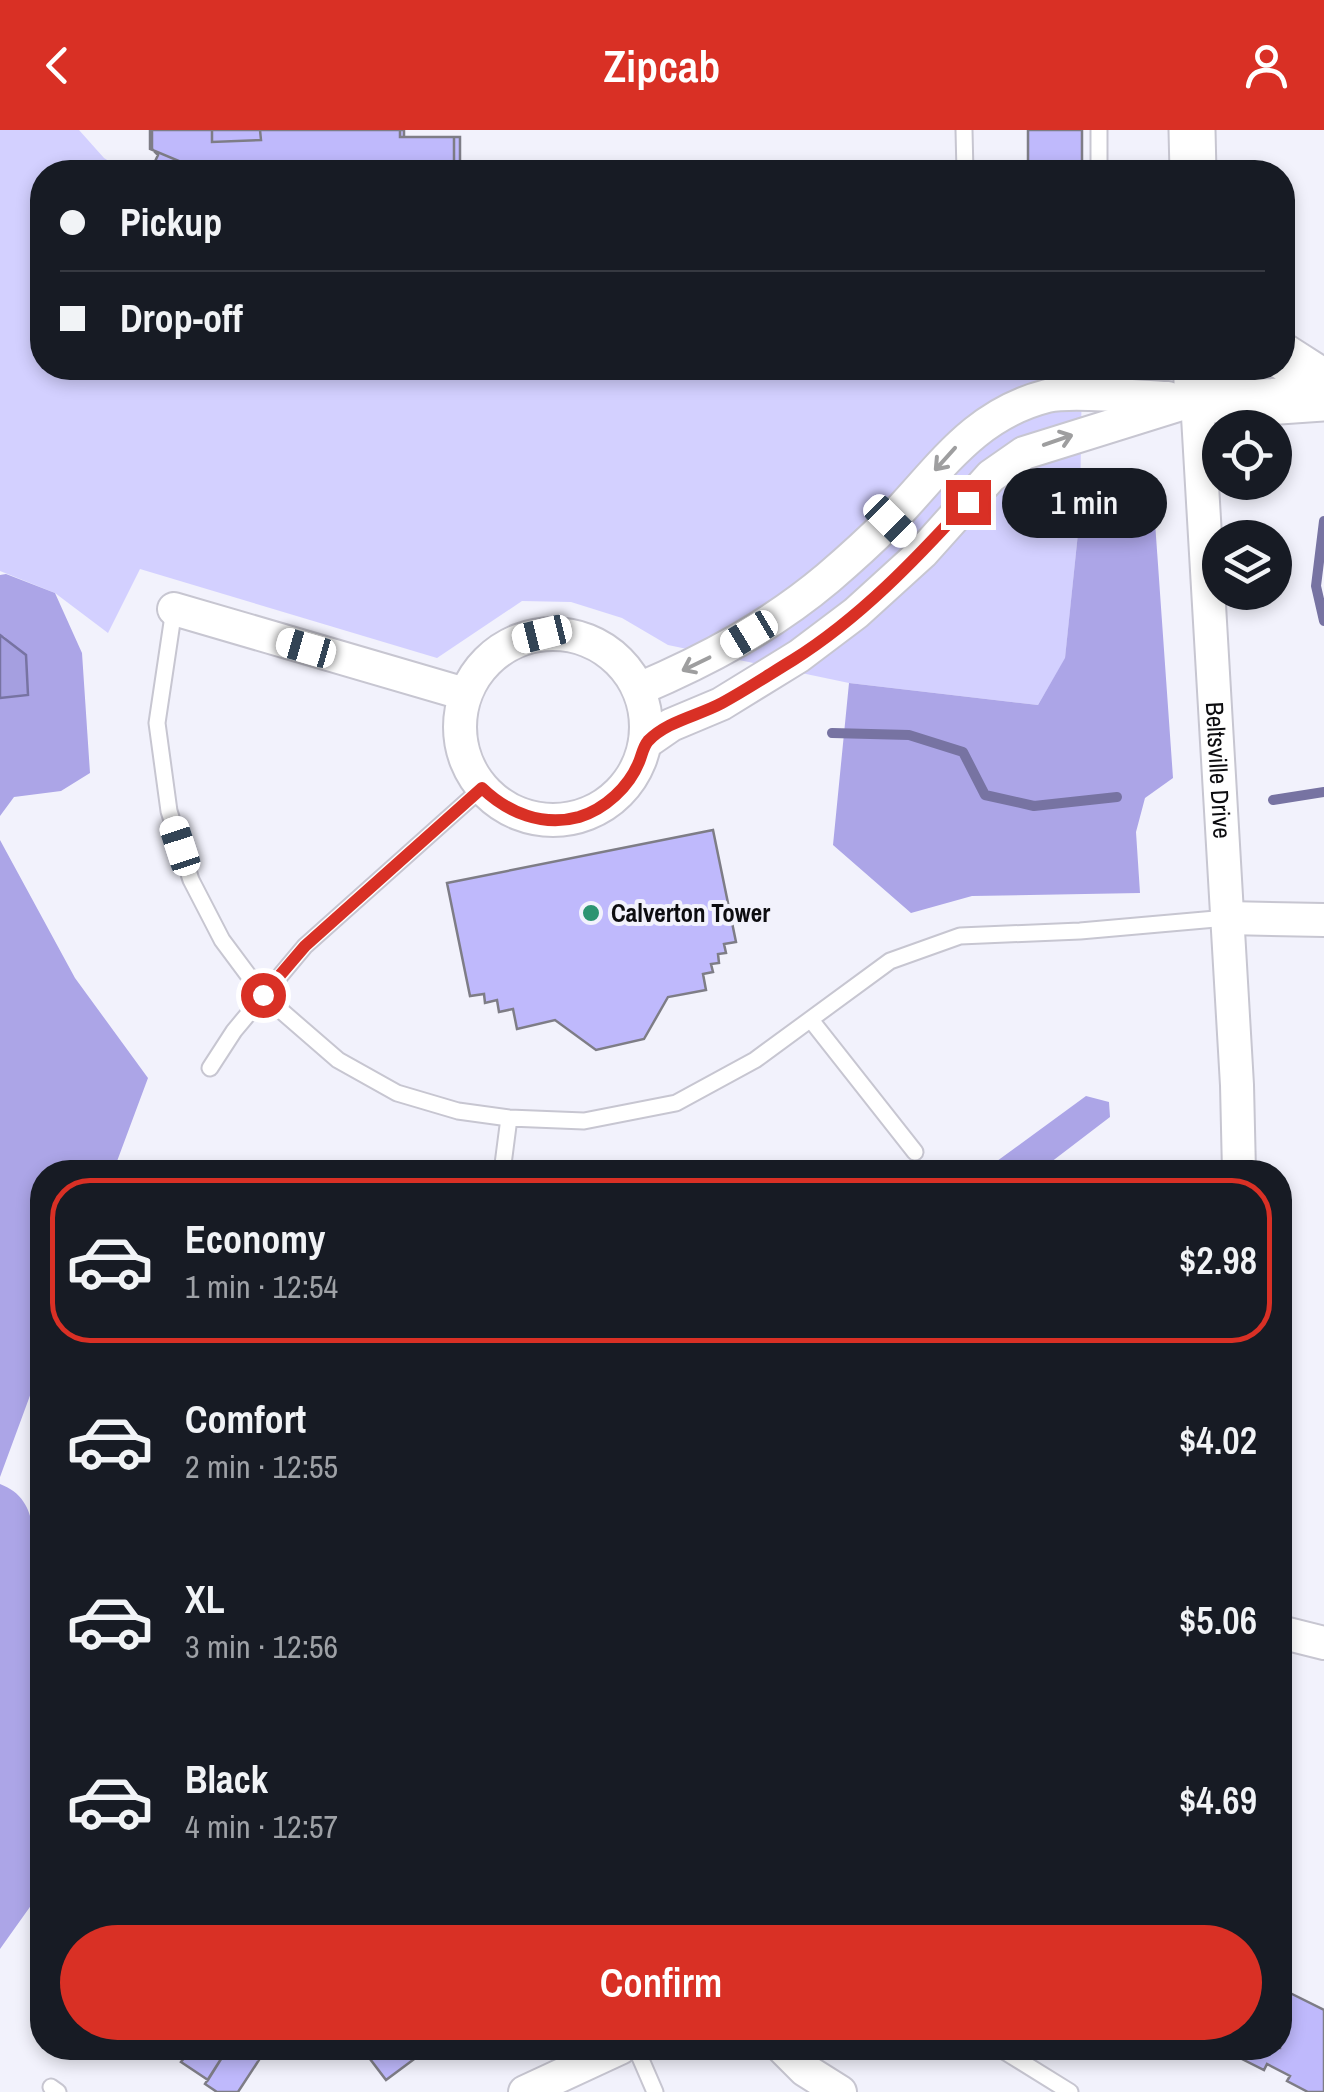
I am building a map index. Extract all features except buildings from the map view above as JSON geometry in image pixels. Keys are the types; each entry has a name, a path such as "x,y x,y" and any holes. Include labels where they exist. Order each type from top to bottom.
{"street":[{"path":"1192,130 1193,160"},
{"path":"1295,365 1324,384"},
{"path":"645,743 671,725 721,704 799,656 856,613 922,553 991,476 1024,452 1197,383"},
{"path":"638,689 700,663 774,619 890,521 961,442 1003,413 1050,395 1197,383 1265,402 1324,398"},
{"name":"Beltsville Drive","path":"1197,383 1238,1085 1239,1160"},
{"path":"890,521 922,553"},
{"path":"174,609 465,694"},
{"path":"542,634 567,634 590,641 627,669 638,689 646,711 645,743 638,766 619,793 581,816 558,820 514,812 482,788 464,755 460,713 465,694 480,668 498,651 519,640 542,634"},
{"path":"1227,918 1324,920"},
{"path":"1292,1635 1324,1643"},
{"path":"525,2092 594,2060"},
{"path":"795,2060 840,2092"}],"lane":[{"path":"964,130 965,160"},
{"path":"1100,130 1100,160"},
{"path":"174,609 157,723 169,811 199,895 222,940 263,995 338,1060 397,1093 458,1111 584,1122 676,1102 756,1060 890,961 960,936 1227,918"},
{"path":"210,1068 263,995 305,946 482,788"},
{"path":"811,1020 915,1152"},
{"path":"504,1160 509,1118"},
{"path":"641,2060 655,2092"},
{"path":"1018,2060 1070,2092"}],"shaded area":[{"path":"0,130 79,130 107,160 30,160 30,380 1082,380 1080,514 1065,659 1038,705 849,683 668,645 622,618 571,602 522,601 437,658 140,569 108,633 55,593 0,571"},
{"path":"1080,514 1155,522 1173,778 1145,798 1136,832 1140,893 972,896 911,913 833,845 849,683 1038,705 1065,658"},
{"path":"0,575 55,593 82,653 90,773 61,791 14,797 0,816 0,698 28,695 5,637 0,635"},
{"path":"0,635 26,655 28,695 0,698"},
{"path":"0,840 75,978 148,1078 117,1160 30,1160 30,1396 0,1477"},
{"path":"1086,1096 1109,1102 1110,1117 1054,1160 998,1160"},
{"path":"0,1484 15,1492 30,1515 30,1907 0,1949"}],"waterway":[{"path":"1324,521 1316,586 1324,621"},
{"path":"832,733 909,735 963,752 985,795 1034,806 1117,797"},
{"path":"1273,800 1324,792"}],"place":[{"name":"Calverton Tower","path":"591,913"}],"route":[{"path":"263,995 305,946 482,788 514,812 535,818 558,820 601,807 619,793 638,766 645,743 671,725 721,704 799,656 856,613 922,553 968,502"}]}
